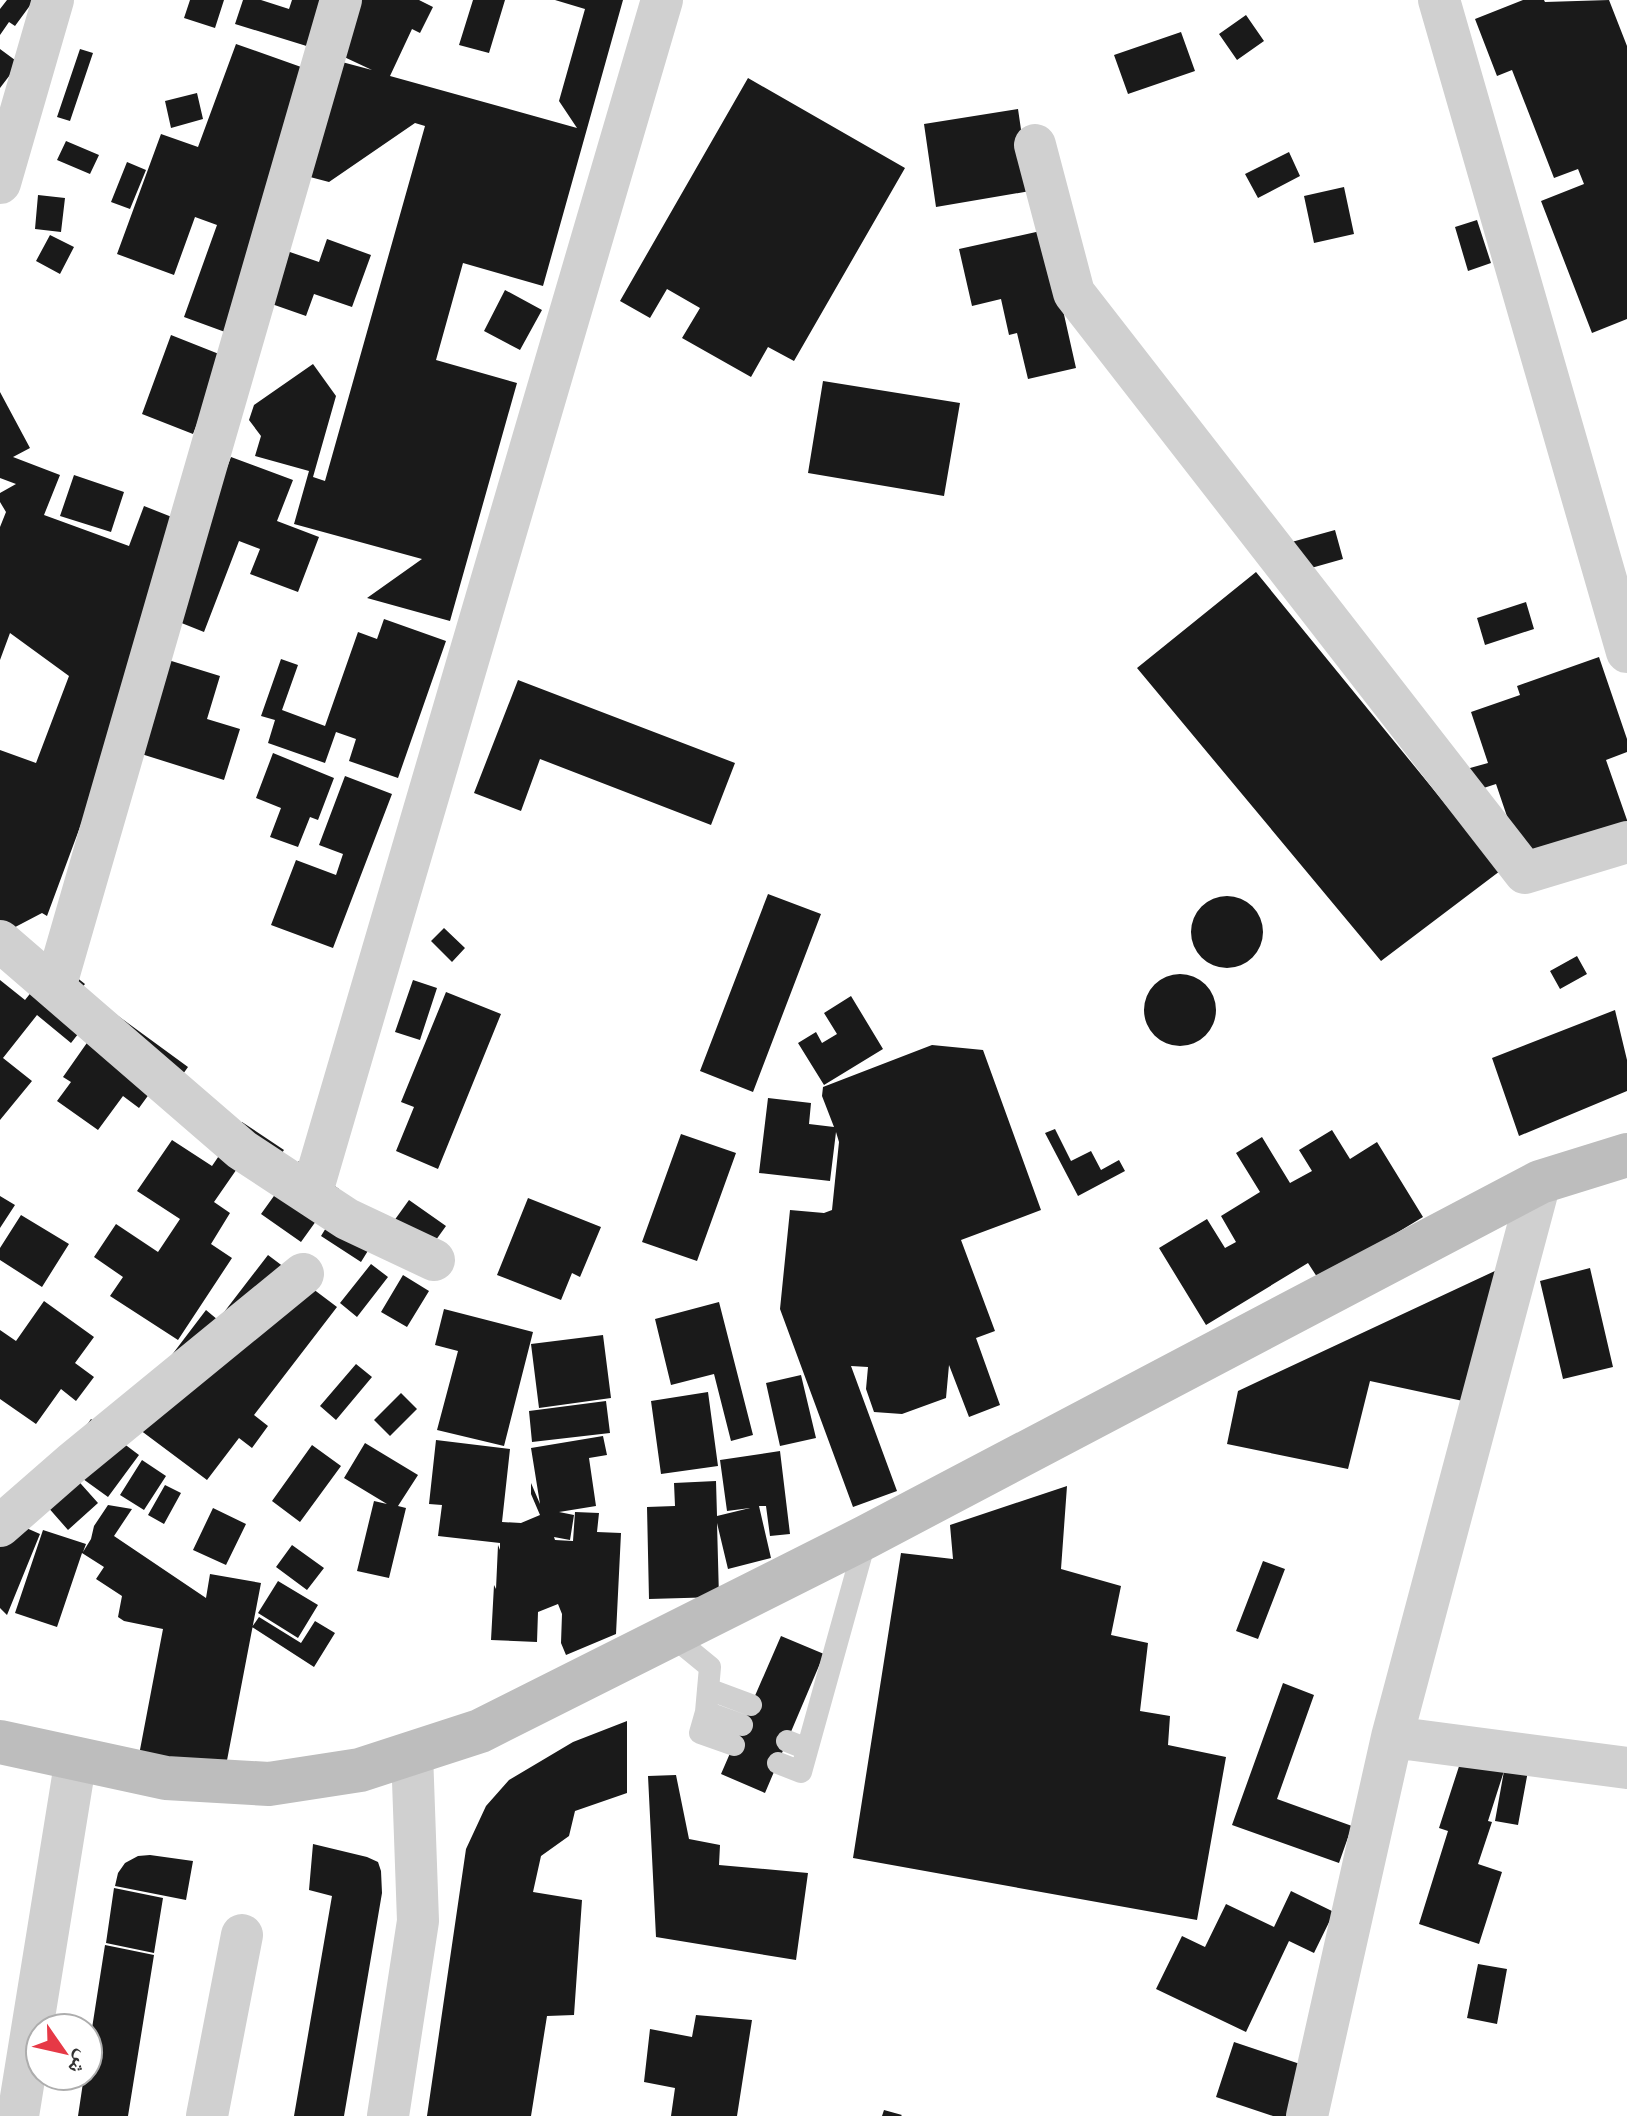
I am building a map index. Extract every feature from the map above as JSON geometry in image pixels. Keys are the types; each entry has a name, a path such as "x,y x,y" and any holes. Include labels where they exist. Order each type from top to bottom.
{"main road":[{"path":"0,1742 166,1778 269,1784 360,1770 480,1731 866,1537 1540,1182 1627,1155"}],"street":[{"path":"0,183 53,0"},
{"path":"55,988 341,0"},
{"path":"311,1195 662,0"},
{"path":"1439,0 1627,652"},
{"path":"1035,145 1074,293 1525,873 1627,842"},
{"path":"0,941 242,1150 347,1219 434,1260"},
{"path":"1307,2116 1392,1737 1540,1182"},
{"path":"0,1526 303,1274"},
{"path":"1392,1737 1627,1768"},
{"path":"388,2116 418,1921 412,1753"},
{"path":"18,2116 76,1758"},
{"path":"207,2116 242,1935"}],"lane":[{"path":"778,1763 801,1772 800,1735 866,1537"},
{"path":"671,1635 710,1667 708,1689 706,1712 700,1733 743,1725 708,1689"}],"building":[{"path":"7,0 34,0 15,26 9,22 0,35 0,9"},
{"path":"190,0 224,0 215,28 184,18"},
{"path":"243,0 261,0 289,9 292,0 328,0 313,48 235,24"},
{"path":"351,0 419,0 433,7 420,33 412,29 390,76 577,128 559,101 585,9 555,0 623,0 543,286 463,263 436,360 517,383 450,621 367,598 422,559 294,524 309,471 255,456 261,436 249,420 254,405 313,364 336,396 313,477 325,481 425,126 415,123 329,182 310,177 342,62 372,70 327,49"},
{"path":"473,0 505,0 489,53 459,45"},
{"path":"1523,0 1609,0 1627,46 1627,319 1592,333 1541,201 1584,184 1578,169 1554,178 1512,70 1497,76 1475,19"},
{"path":"1246,15 1264,41 1237,60 1219,34"},
{"path":"1181,32 1195,71 1128,94 1114,55"},
{"path":"236,44 318,73 225,332 184,317 217,225 195,217 174,275 117,254 161,134 198,147"},
{"path":"0,49 19,63 0,88"},
{"path":"80,49 93,53 70,121 57,117"},
{"path":"748,78 905,168 794,361 768,347 751,377 682,338 700,308 667,289 650,318 620,301"},
{"path":"197,93 203,119 171,128 165,101"},
{"path":"1018,109 1030,191 936,207 924,124"},
{"path":"66,141 99,155 90,174 57,160"},
{"path":"1289,152 1300,176 1258,198 1245,174"},
{"path":"127,162 146,170 130,209 111,202"},
{"path":"1344,187 1354,234 1314,243 1304,196"},
{"path":"38,195 65,198 61,232 35,229"},
{"path":"1477,220 1491,263 1468,271 1455,227"},
{"path":"1045,230 1076,368 1028,379 1017,333 1009,335 1001,299 972,306 959,249"},
{"path":"50,235 74,247 60,274 36,261"},
{"path":"327,239 371,255 352,307 314,294 306,316 266,302 284,250 319,262"},
{"path":"505,290 542,310 520,350 484,331"},
{"path":"171,335 224,356 193,434 142,414"},
{"path":"823,381 960,403 944,496 808,473"},
{"path":"0,392 30,448 13,457 60,475 44,515 129,546 144,506 192,525 47,916 42,913 0,935 0,750 36,763 69,676 10,633 0,660 0,527 6,512 0,502 0,493 16,484 0,478"},
{"path":"231,457 293,480 277,521 319,537 298,592 250,574 260,549 239,541 204,632 169,618"},
{"path":"74,475 124,492 111,532 60,516"},
{"path":"1335,530 1343,559 1297,572 1288,543"},
{"path":"1256,572 1500,871 1381,961 1137,668"},
{"path":"1526,602 1534,629 1485,645 1477,618"},
{"path":"384,619 446,641 398,778 349,761 356,739 336,732 325,763 268,743 275,720 261,716 281,659 298,665 282,710 325,726 358,632 377,639"},
{"path":"1599,657 1627,739 1627,752 1606,760 1627,820 1627,839 1532,890 1496,784 1459,796 1452,773 1488,763 1471,712 1520,695 1517,686"},
{"path":"165,659 220,676 207,719 240,729 224,780 135,752"},
{"path":"518,680 735,763 711,825 540,759 521,811 474,793"},
{"path":"273,753 334,778 318,820 310,817 298,847 270,837 281,808 256,798"},
{"path":"345,776 392,794 333,948 271,925 296,860 336,875 343,854 319,845"},
{"path":"768,894 821,914 753,1092 700,1071"},
{"path":"1234,896 1253,906 1261,918 1261,946 1253,958 1241,966 1220,968 1201,958 1193,946 1191,925 1201,906 1213,898"},
{"path":"444,928 465,948 452,962 431,941"},
{"path":"1577,956 1587,974 1560,989 1550,971"},
{"path":"56,961 85,984 62,1013 82,1029 71,1043 37,1015 3,1058 32,1081 0,1120 0,980 25,1000"},
{"path":"1187,974 1206,984 1214,996 1214,1024 1206,1036 1194,1044 1173,1046 1154,1036 1146,1024 1144,1003 1154,984 1166,976"},
{"path":"413,980 437,988 420,1040 395,1032"},
{"path":"446,992 501,1014 438,1169 396,1151 414,1107 401,1102"},
{"path":"851,996 883,1049 824,1085 798,1043 816,1032 822,1043 837,1034 824,1013"},
{"path":"110,1010 188,1067 168,1095 155,1086 139,1108 123,1096 98,1130 57,1101 71,1082 63,1077"},
{"path":"1615,1010 1627,1060 1627,1091 1519,1136 1492,1058"},
{"path":"932,1045 983,1050 1041,1210 961,1240 995,1331 976,1338 1000,1405 969,1417 949,1365 946,1398 902,1414 874,1412 866,1389 868,1367 851,1366 897,1491 853,1507 780,1309 790,1210 824,1213 832,1210 839,1142 836,1132 830,1181 759,1173 768,1098 811,1103 809,1124 834,1127 822,1096 823,1087"},
{"path":"242,1122 284,1150 264,1179 241,1163 214,1202 230,1213 211,1244 232,1258 178,1340 110,1296 123,1277 94,1257 116,1224 158,1252 180,1219 137,1191 172,1140 212,1166"},
{"path":"1055,1129 1071,1161 1091,1151 1101,1170 1119,1160 1125,1171 1078,1196 1045,1133"},
{"path":"1332,1130 1350,1159 1377,1142 1423,1217 1319,1280 1308,1263 1206,1325 1159,1248 1207,1219 1225,1248 1236,1242 1221,1216 1260,1192 1236,1153 1262,1137 1290,1183 1312,1171 1299,1150"},
{"path":"681,1134 736,1153 697,1261 642,1242"},
{"path":"299,1161 339,1189 301,1242 261,1214"},
{"path":"346,1195 387,1220 361,1262 321,1236"},
{"path":"0,1196 15,1205 0,1228"},
{"path":"528,1198 601,1227 580,1277 572,1273 561,1300 497,1275"},
{"path":"409,1200 446,1226 423,1258 386,1232"},
{"path":"21,1215 69,1244 42,1287 0,1260 0,1248"},
{"path":"268,1255 337,1307 254,1415 268,1426 252,1448 239,1438 207,1480 124,1418 206,1310 218,1320"},
{"path":"371,1264 388,1277 357,1317 340,1303"},
{"path":"1590,1268 1613,1367 1563,1379 1540,1281"},
{"path":"1497,1270 1463,1401 1370,1381 1348,1469 1227,1444 1238,1391"},
{"path":"403,1275 429,1291 407,1327 381,1312"},
{"path":"44,1301 94,1337 75,1363 94,1377 76,1401 61,1389 36,1424 0,1399 0,1330 16,1341"},
{"path":"719,1302 753,1435 731,1441 714,1374 671,1385 655,1319"},
{"path":"444,1309 533,1332 504,1446 437,1430 458,1351 435,1345"},
{"path":"603,1335 611,1398 539,1408 531,1344"},
{"path":"356,1364 372,1377 336,1420 320,1406"},
{"path":"801,1375 816,1438 780,1446 766,1383"},
{"path":"708,1392 718,1466 661,1474 651,1401"},
{"path":"401,1393 417,1409 390,1436 374,1420"},
{"path":"606,1401 610,1433 532,1442 529,1411"},
{"path":"91,1419 139,1455 108,1497 65,1466 98,1503 68,1530 25,1481 61,1461"},
{"path":"603,1436 607,1455 589,1458 596,1506 559,1512 574,1515 570,1540 554,1537 555,1540 573,1541 575,1512 599,1513 597,1532 621,1533 616,1634 566,1655 561,1643 562,1614 558,1604 538,1612 537,1642 491,1640 500,1543 438,1536 442,1505 429,1504 436,1440 510,1449 502,1522 521,1523 540,1515 531,1494 531,1483 540,1504 531,1448"},
{"path":"365,1443 418,1475 398,1506 406,1508 389,1578 357,1571 374,1501 387,1504 344,1478"},
{"path":"312,1445 341,1466 300,1522 272,1501"},
{"path":"780,1451 790,1534 770,1536 766,1506 759,1506 771,1558 728,1569 717,1523 719,1597 649,1599 647,1507 675,1506 674,1483 716,1481 717,1516 750,1508 727,1511 720,1460"},
{"path":"142,1460 166,1476 144,1510 120,1495"},
{"path":"165,1485 181,1493 164,1524 148,1515"},
{"path":"1067,1486 1061,1569 1121,1586 1111,1635 1148,1643 1140,1711 1170,1716 1168,1745 1226,1757 1197,1920 853,1858 901,1553 953,1559 950,1525"},
{"path":"108,1505 132,1509 114,1536 206,1598 210,1574 261,1583 224,1776 139,1755 163,1629 118,1617 122,1596 96,1579 104,1567 82,1553 57,1627 15,1613 43,1530 86,1544 83,1552 94,1526"},
{"path":"213,1508 246,1524 226,1565 193,1550"},
{"path":"0,1510 15,1523 40,1534 7,1615 0,1608"},
{"path":"292,1545 324,1568 307,1590 276,1567"},
{"path":"1263,1561 1285,1569 1258,1639 1236,1631"},
{"path":"278,1581 318,1605 298,1638 258,1613"},
{"path":"259,1617 301,1643 315,1621 335,1633 314,1667 252,1627"},
{"path":"781,1636 824,1654 765,1793 721,1774"},
{"path":"1283,1683 1314,1695 1277,1799 1352,1826 1339,1863 1232,1825"},
{"path":"627,1721 627,1793 575,1811 569,1836 541,1856 533,1892 582,1900 574,2015 547,2016 531,2116 427,2116 466,1849 486,1806 509,1780 573,1742"},
{"path":"1463,1754 1528,1771 1518,1825 1495,1821 1504,1771 1488,1821 1492,1822 1478,1864 1502,1872 1479,1944 1419,1924 1448,1831 1439,1828"},
{"path":"676,1775 689,1839 720,1845 719,1865 808,1873 796,1960 656,1937 648,1776"},
{"path":"313,1844 367,1857 378,1862 381,1871 382,1893 344,2116 294,2116 332,1896 309,1890"},
{"path":"138,1856 193,1861 186,1900 115,1886 118,1873 125,1863"},
{"path":"114,1888 163,1898 154,1953 106,1943"},
{"path":"1291,1891 1334,1912 1314,1953 1289,1941 1246,2032 1156,1989 1182,1936 1205,1947 1226,1904 1274,1927"},
{"path":"105,1945 154,1955 128,2116 78,2116 82,2092 104,2092 104,2012 95,2012"},
{"path":"1478,1964 1507,1969 1497,2024 1467,2018"},
{"path":"696,2015 752,2020 737,2116 671,2116 675,2088 644,2082 650,2029 692,2037"},
{"path":"1234,2042 1306,2066 1290,2116 1273,2116 1216,2097"},
{"path":"884,2110 902,2115 882,2116"}]}
